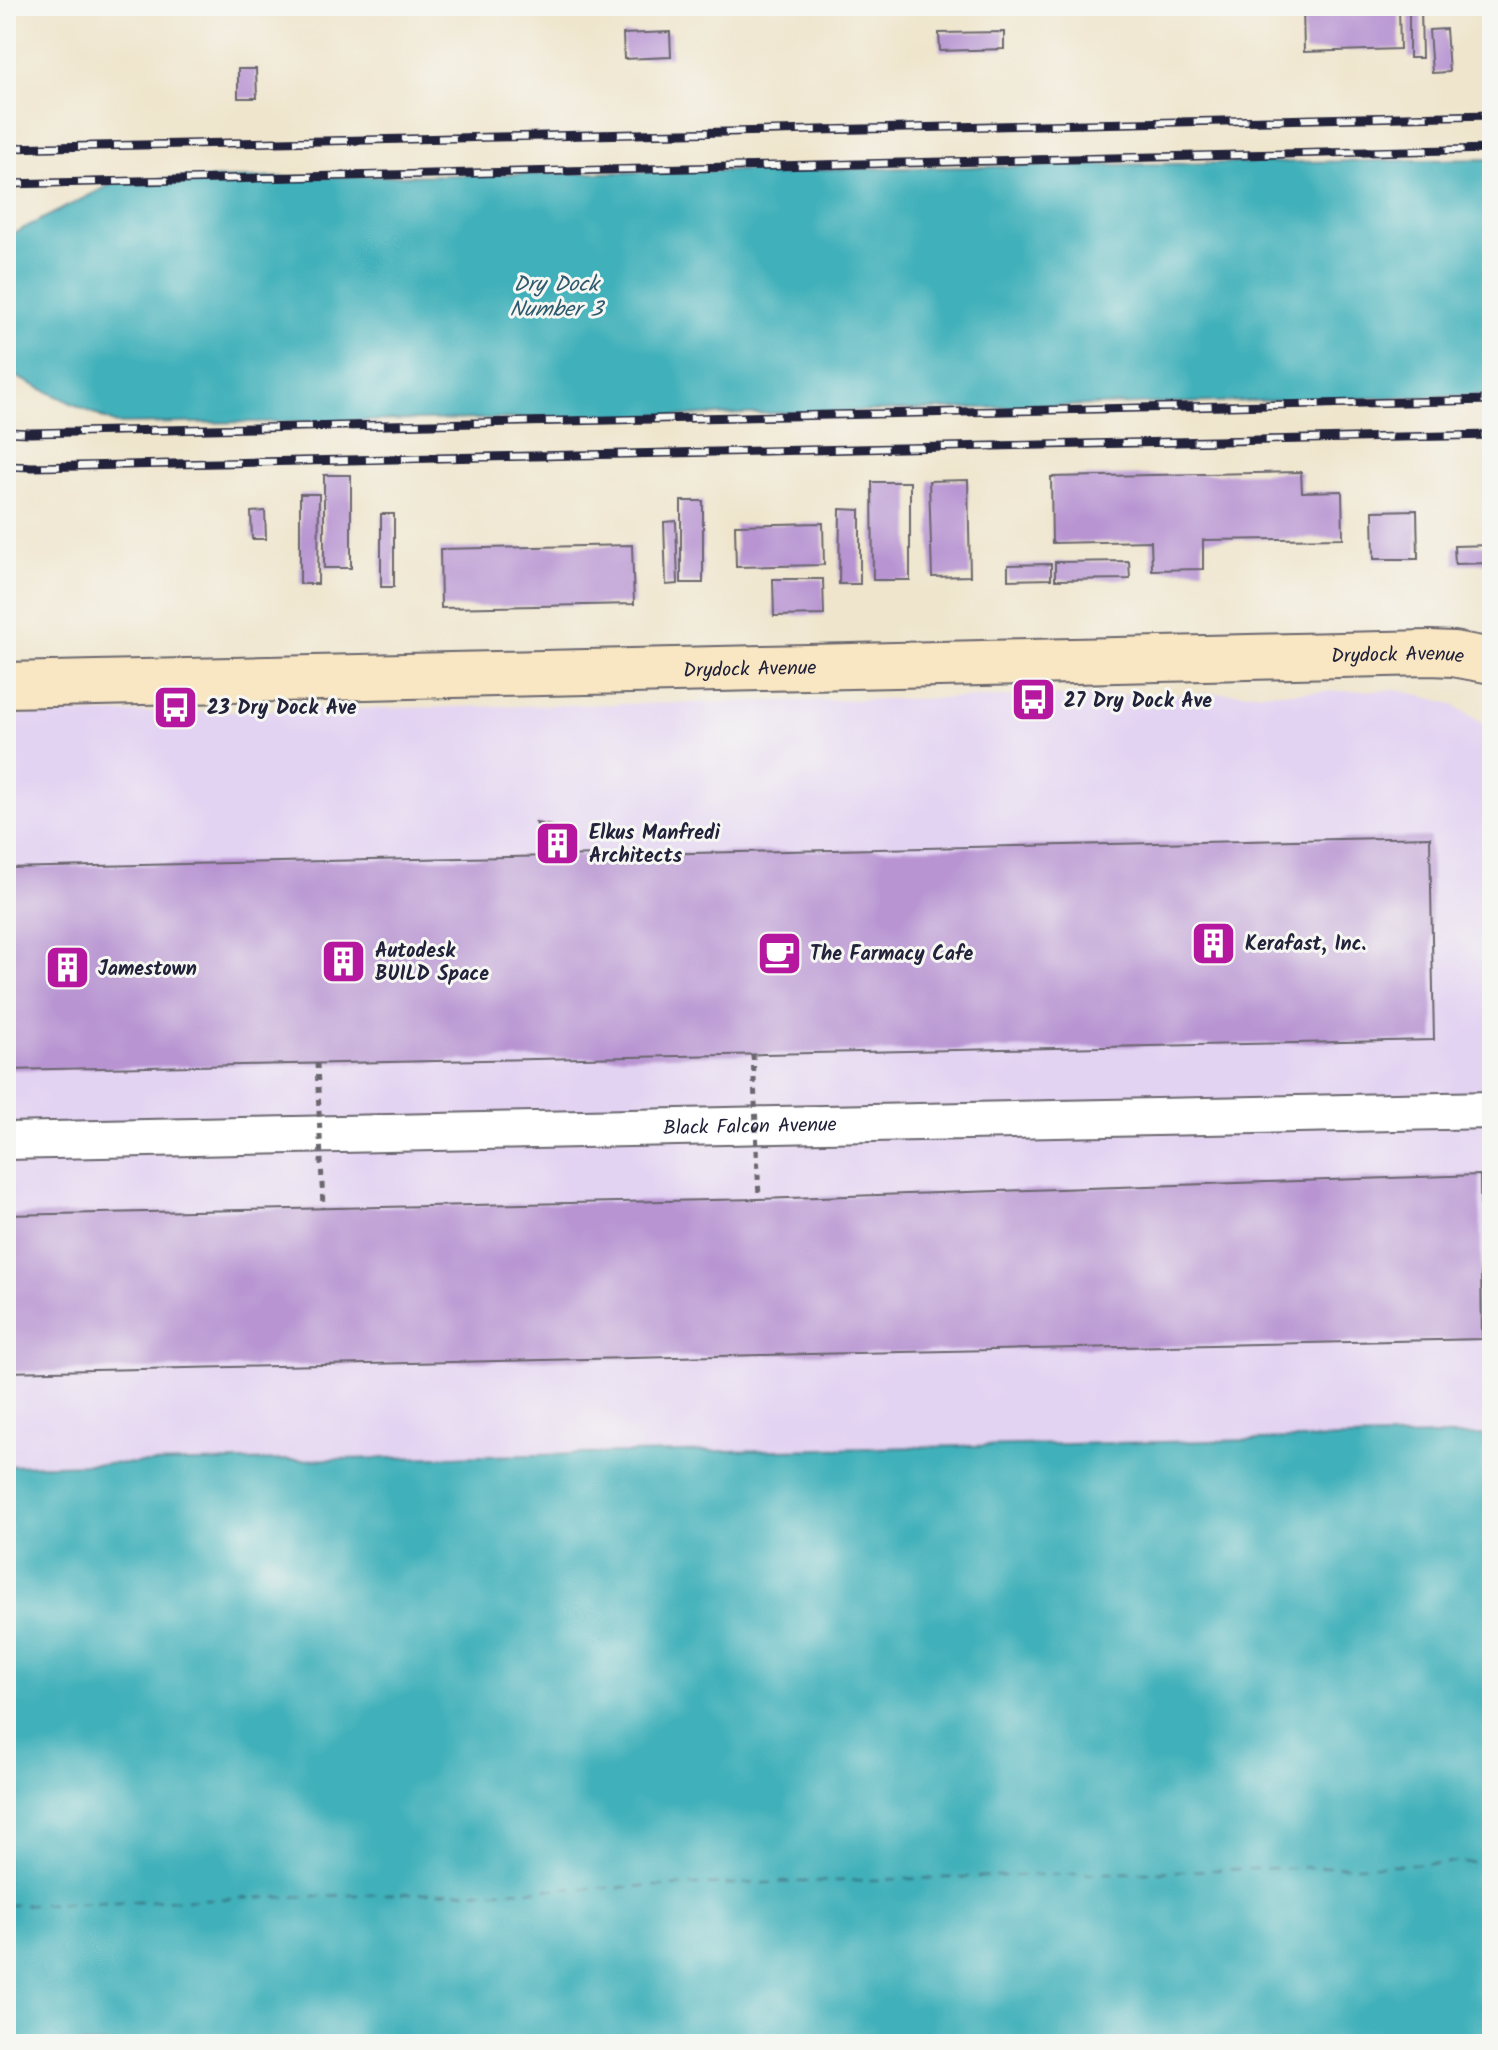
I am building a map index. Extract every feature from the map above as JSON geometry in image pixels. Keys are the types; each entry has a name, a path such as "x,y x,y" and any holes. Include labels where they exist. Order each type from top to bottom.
{"street":[{"name":"Drydock Avenue","path":"6,685 1430,653 1492,661"},
{"name":"Black Falcon Avenue","path":"6,1141 1492,1110"}],"path":[{"path":"753,1054 759,1199"},
{"path":"317,1063 323,1208"}],"shaded area":[{"path":"1400,690 1452,704 1492,730 1492,1435 6,1466 6,715"}],"water":[{"name":"Dry Dock Number 3","path":"1492,159 1492,395 635,417 116,424 6,372 6,237 120,180"},
{"path":"1492,1435 1492,2044 6,2044 6,1466"}],"building":[{"path":"1303,6 1399,6 1400,49 1304,52"},
{"path":"1409,6 1421,6 1422,58 1409,58"},
{"path":"1446,29 1449,72 1432,73 1429,30"},
{"path":"670,32 671,57 624,59 623,34"},
{"path":"1004,32 1004,49 940,51 939,33"},
{"path":"238,69 256,69 257,98 238,98"},
{"path":"1301,472 1302,492 1342,491 1343,538 1203,540 1203,569 1152,570 1151,541 1052,543 1051,477"},
{"path":"324,475 351,475 351,568 324,568"},
{"path":"968,480 970,576 932,577 929,481"},
{"path":"872,482 910,482 910,580 873,580"},
{"path":"300,494 319,494 318,584 300,584"},
{"path":"681,501 703,501 703,583 681,583"},
{"path":"840,509 860,510 860,584 839,584"},
{"path":"1417,510 1418,559 1374,559 1373,511"},
{"path":"265,511 266,539 252,539 251,512"},
{"path":"381,514 394,514 394,587 381,587"},
{"path":"676,521 678,584 666,585 664,522"},
{"path":"823,523 824,565 736,567 735,525"},
{"path":"632,545 634,604 441,608 440,549"},
{"path":"1492,545 1492,563 1455,564 1454,546"},
{"path":"1129,561 1130,579 1055,580 1055,562"},
{"path":"1051,564 1051,579 1008,580 1008,565"},
{"path":"773,579 823,579 824,615 774,616"},
{"name":"Elkus Manfredi Architects","path":"536,823 573,830 559,856"},
{"path":"1430,837 1434,1040 6,1070 6,868"},
{"path":"1480,1175 1482,1339 6,1372 6,1215 759,1199"}],"ferry route":[{"path":"6,1905 1492,1862"}],"railway":[{"path":"6,148 1492,115"},
{"path":"6,184 1492,149"},
{"path":"6,432 1492,400"},
{"path":"6,466 1492,435"}],"place":[{"name":"27 Dry Dock Ave","path":"1033,700"},
{"name":"23 Dry Dock Ave","path":"176,707"},
{"name":"Elkus Manfredi Architects","path":"558,843"},
{"name":"Kerafast, Inc.","path":"1214,943"},
{"name":"The Farmacy Cafe","path":"779,953"},
{"name":"Autodesk BUILD Space","path":"344,962"},
{"name":"Jamestown","path":"67,968"}]}
